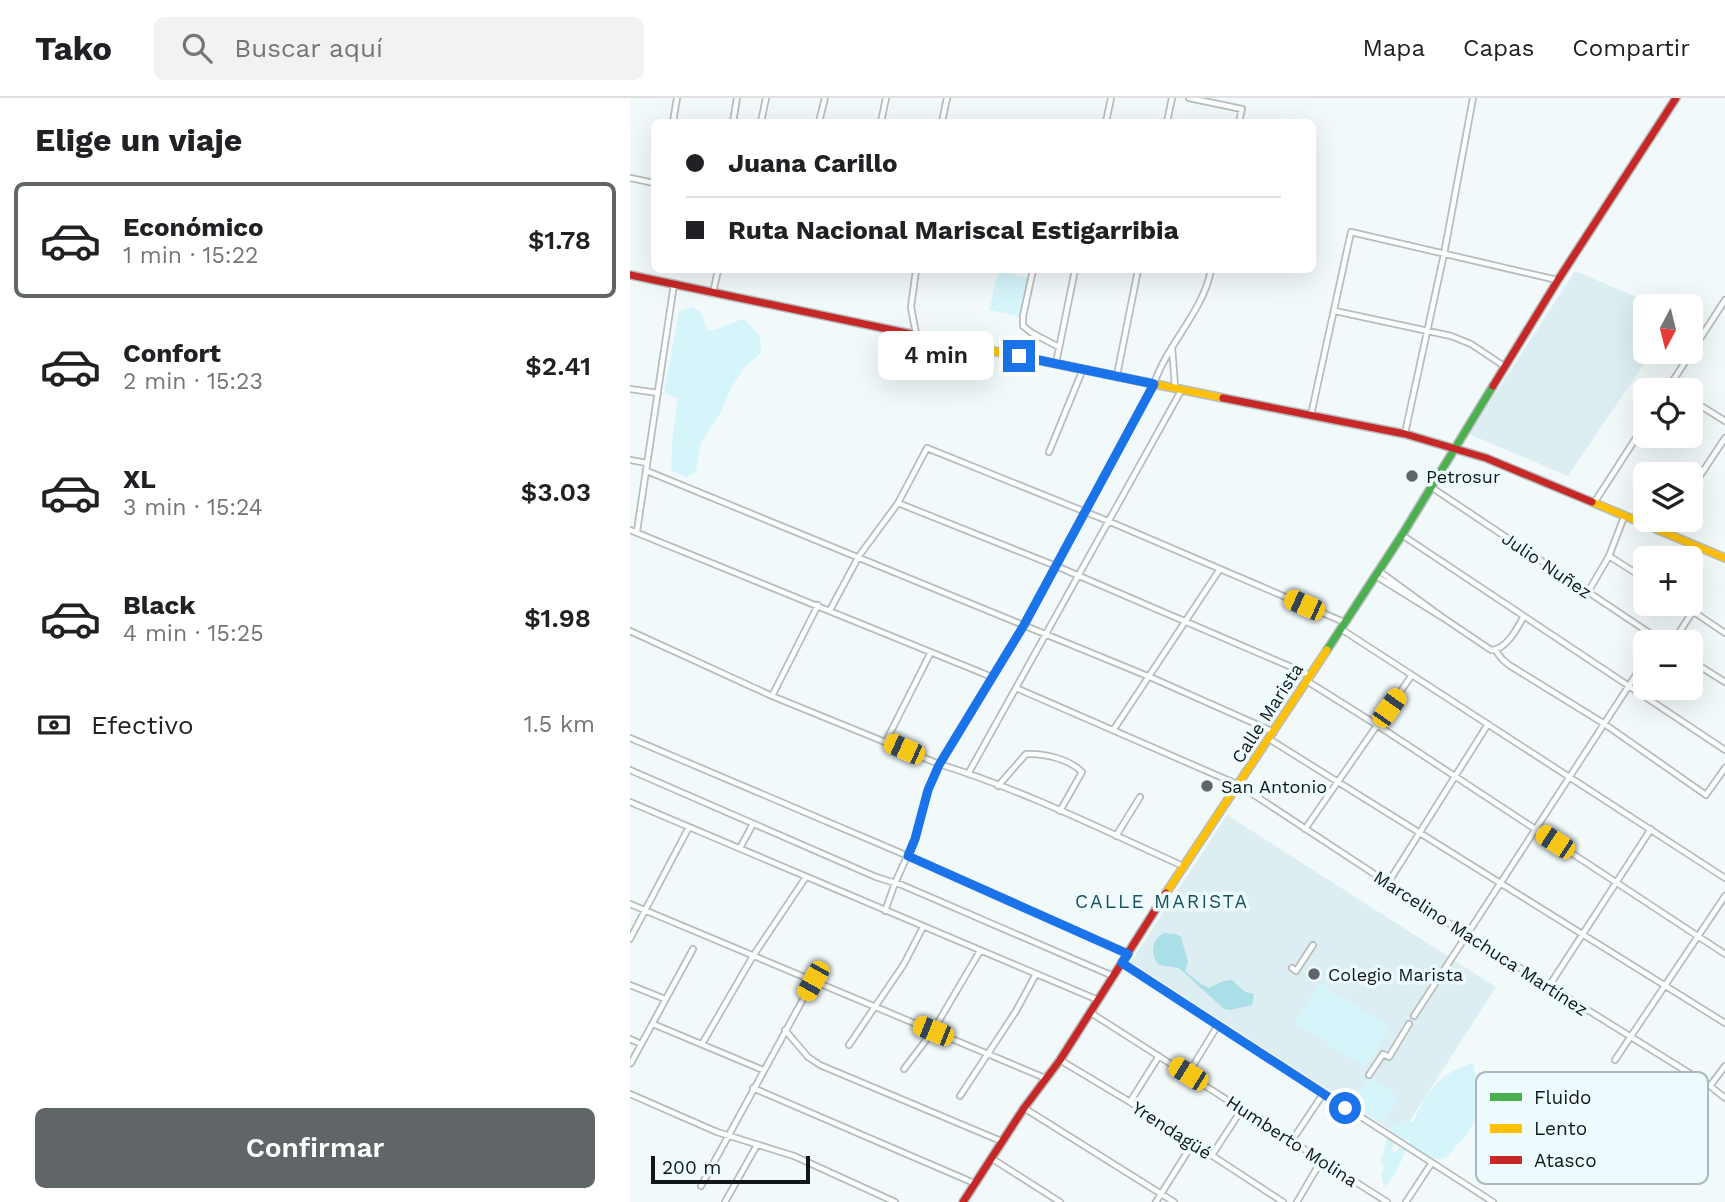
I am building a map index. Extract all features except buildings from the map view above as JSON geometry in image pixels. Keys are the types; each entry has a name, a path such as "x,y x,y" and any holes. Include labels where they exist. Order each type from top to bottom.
{"street":[{"path":"674,119 677,98"},
{"path":"734,119 737,98"},
{"path":"762,119 766,98"},
{"path":"820,119 825,98"},
{"path":"882,119 886,98"},
{"path":"944,119 947,98"},
{"path":"1107,119 1111,98"},
{"path":"1168,119 1172,98"},
{"path":"1189,98 1242,109 1240,119"},
{"path":"1405,434 1444,254 1473,98"},
{"name":"Calle Marista","path":"963,1202 1024,1108 1091,1013 1182,866 1240,785 1402,535 1504,366 1676,98"},
{"path":"630,178 651,182"},
{"path":"1311,415 1351,232 1558,280"},
{"path":"713,293 717,273"},
{"path":"916,273 911,307 916,334"},
{"path":"1032,273 1023,326 1059,347"},
{"path":"1056,363 1074,273"},
{"path":"1117,376 1137,273"},
{"path":"886,911 895,883 915,839 928,790 939,765 1024,625 1154,384 1165,356 1204,290 1210,273"},
{"path":"630,275 1405,434 1486,458 1725,558"},
{"path":"637,531 674,284"},
{"path":"1674,378 1725,300"},
{"path":"1335,311 1428,331 1471,344 1504,366"},
{"path":"968,774 1079,576 1178,389 1172,347"},
{"path":"1049,452 1083,369"},
{"path":"630,389 658,393"},
{"path":"1703,407 1725,421"},
{"path":"1703,471 1725,438"},
{"path":"1594,503 1633,443"},
{"path":"830,610 859,556 898,503 927,448 1108,521 1343,626 1412,675 1725,878"},
{"path":"630,460 647,463"},
{"path":"647,471 1150,677 1272,735 1339,781 1725,1023"},
{"name":"Julio Nuñez","path":"1431,487 1643,630"},
{"path":"898,503 1056,566 1309,678 1725,954"},
{"path":"1588,592 1609,556 1625,516"},
{"path":"630,530 992,677"},
{"path":"1402,535 1725,750"},
{"path":"1609,556 1633,571"},
{"path":"1114,729 1220,569"},
{"path":"1377,573 1496,651 1509,665 1603,723 1707,793 1725,768"},
{"path":"772,696 818,605"},
{"path":"1496,651 1503,647 1524,616"},
{"path":"1700,616 1725,633"},
{"path":"630,631 772,696 939,765 1060,811 1182,866"},
{"path":"886,741 931,652"},
{"path":"1703,668 1725,682"},
{"path":"1305,829 1412,675"},
{"path":"1414,1016 1633,678"},
{"name":"Marcelino Machuca Martínez","path":"1016,688 1240,785 1467,935 1686,1072"},
{"path":"1388,883 1488,724"},
{"path":"630,738 908,856 1128,954"},
{"path":"998,786 1026,754 1039,754 1070,763 1082,772 1060,811"},
{"path":"630,770 1113,976"},
{"path":"1116,836 1140,797"},
{"path":"630,802 1098,1000"},
{"path":"740,848 753,824"},
{"path":"630,939 689,827"},
{"path":"1549,986 1651,830"},
{"path":"702,1044 753,956 806,877"},
{"path":"1615,1060 1725,896"},
{"path":"630,904 1046,1079"},
{"path":"849,1045 904,964 923,927"},
{"path":"1292,968 1296,971 1313,945"},
{"path":"631,1063 693,949"},
{"path":"904,1069 933,1031 981,951"},
{"path":"1122,963 1493,1202"},
{"path":"960,1096 1016,1011 1036,974"},
{"path":"701,1186 813,981"},
{"path":"630,985 665,999"},
{"name":"Humberto Molina","path":"1091,1013 1387,1202"},
{"path":"653,1024 763,1070"},
{"path":"1369,1075 1383,1054 1389,1057 1409,1024"},
{"path":"1188,1074 1219,1026"},
{"path":"785,1030 808,1057 820,1065 1002,1142"},
{"path":"630,1039 641,1044"},
{"path":"1130,1102 1159,1056"},
{"name":"Yrendagüé","path":"1060,1060 1130,1102 1283,1202"},
{"path":"1710,1086 1725,1066"},
{"name":"Marcelino Machuca Martínez","path":"1710,1086 1725,1098"},
{"path":"753,1088 974,1183"},
{"path":"630,1094 728,1135 794,1156 895,1202"},
{"path":"1291,1142 1323,1094"},
{"path":"1024,1108 1174,1202"},
{"path":"1212,1155 1242,1109"},
{"path":"1156,1202 1193,1143"},
{"path":"725,1202 757,1145"},
{"path":"992,1158 1060,1202"},
{"path":"1297,1202 1321,1161"},
{"path":"1406,1202 1431,1164"}],"shaded area":[{"path":"1575,271 1633,295 1633,364 1644,364 1568,476 1469,434"},
{"path":"998,273 1030,278 1022,317 989,310"},
{"path":"693,307 701,313 708,331 744,319 760,336 761,353 744,368 731,388 721,412 701,443 696,471 686,478 671,470 678,398 664,393 679,311"},
{"name":"Colegio Marista","path":"1227,815 1496,987 1400,1136 1131,962"},
{"path":"1164,933 1181,937 1188,962 1185,971 1209,988 1232,980 1245,992 1254,994 1252,1005 1224,1009 1179,968 1159,965 1153,948 1156,939"},
{"path":"1320,983 1390,1027 1365,1067 1295,1023"},
{"path":"1473,1063 1476,1078 1476,1118 1473,1125 1446,1158 1432,1158 1411,1147 1409,1140 1399,1140 1392,1147 1392,1151 1405,1148 1404,1152 1397,1169 1384,1187 1381,1175 1384,1166 1380,1162 1392,1124 1400,1121 1413,1122 1429,1092 1443,1078"},
{"path":"1368,1077 1400,1097 1383,1123 1351,1101"}],"traffic: fast":[{"path":"1327,650 1402,535 1493,386"}],"traffic: slow":[{"path":"959,344 1223,398"},
{"path":"1592,502 1725,558"},
{"path":"1166,893 1327,650"}],"traffic: jam":[{"path":"1493,386 1676,98"},
{"path":"630,275 959,344"},
{"path":"1223,398 1405,434 1486,458 1592,502"},
{"path":"963,1202 1024,1108 1060,1060 1166,893"}],"place":[{"name":"Petrosur","path":"1412,476"},
{"name":"San Antonio","path":"1207,786"},
{"name":"Colegio Marista","path":"1314,974"}],"district":[{"name":"CALLE MARISTA","path":"1162,901"}],"route":[{"path":"1019,356 1154,384 1024,625 939,765 928,790 908,856 1128,954 1122,963 1345,1108"}]}
